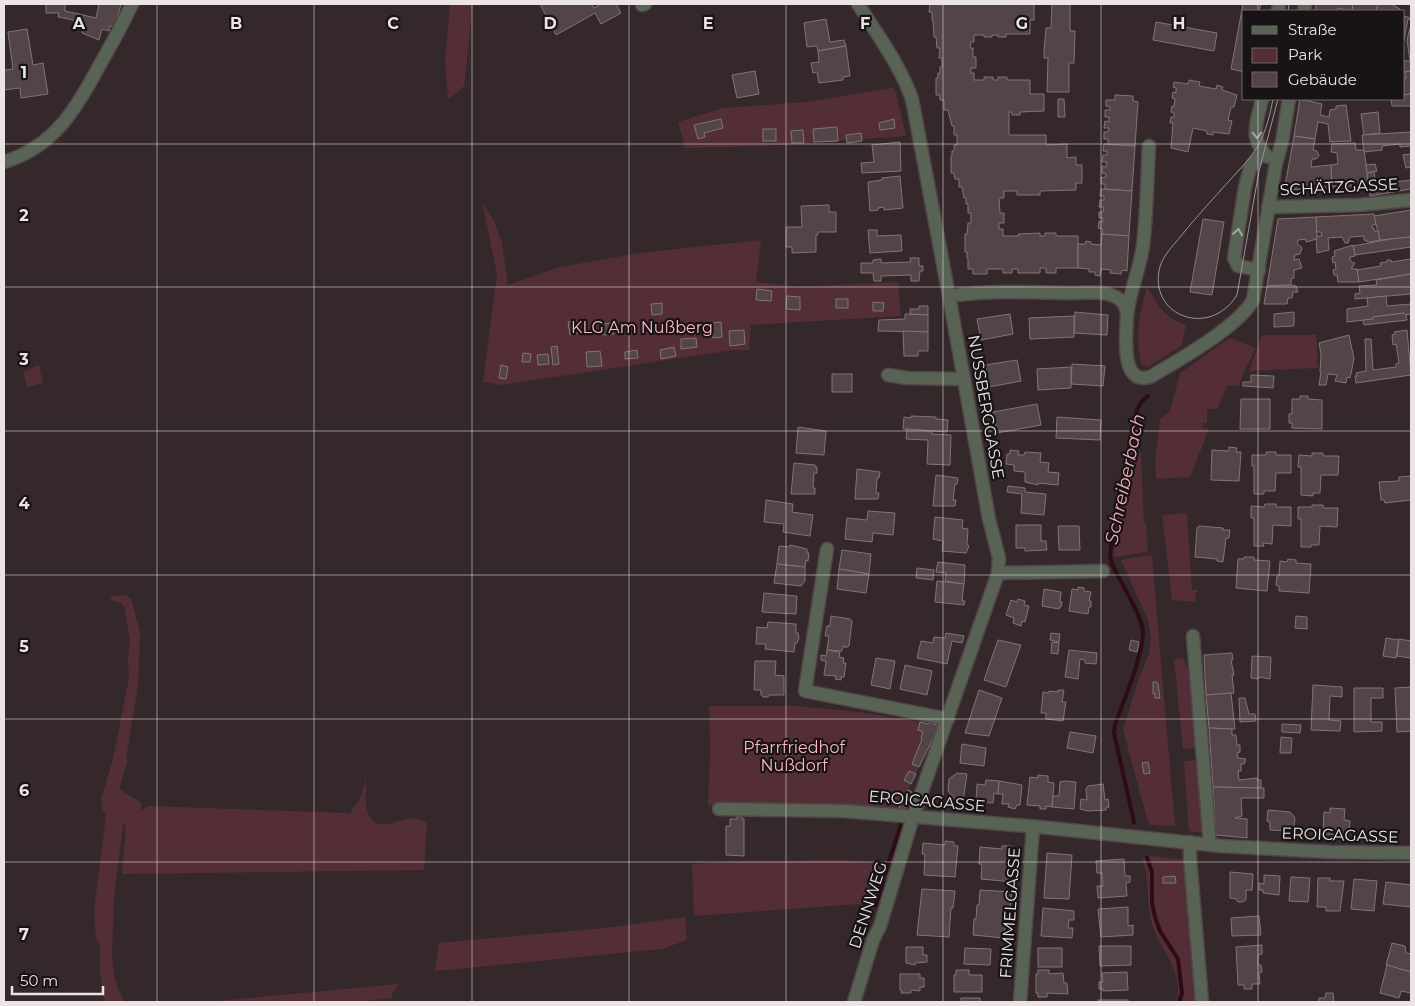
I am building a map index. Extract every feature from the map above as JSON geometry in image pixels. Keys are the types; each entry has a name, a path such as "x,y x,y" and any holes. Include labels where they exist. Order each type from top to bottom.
{"street":[{"path":"4,162 21,157 39,146 55,133 74,110 132,4"},
{"name":"NUSSBERGGASSE","path":"858,4 898,67 912,99 989,519 999,558 998,574 913,817"},
{"path":"1262,100 1255,139 1263,152 1276,163"},
{"path":"949,296 997,293 1109,294 1122,300 1125,304 1128,365 1133,374 1141,378 1147,378 1201,345 1242,316 1253,300 1268,206 1289,100"},
{"path":"1127,315 1143,243 1149,146"},
{"path":"1259,270 1238,266 1234,258 1245,187 1250,168 1263,152"},
{"name":"SCHÄTZGASSE","path":"1268,206 1359,205 1411,200"},
{"path":"888,375 907,378 964,379"},
{"path":"827,549 805,691 948,719"},
{"path":"998,574 1103,571"},
{"path":"1193,636 1210,844"},
{"name":"EROICAGASSE","path":"720,809 820,810 1033,827 1210,844 1331,852 1411,853"},
{"name":"DENNWEG","path":"854,1002 873,940 880,926 913,817"},
{"name":"FRIMMELGASSE","path":"1020,1002 1033,827"},
{"path":"1190,842 1202,1002"}],"green space":[{"path":"450,4 473,4 464,86 448,100 445,60"},
{"path":"893,88 906,136 763,146 685,148 678,122 723,108 806,102"},
{"name":"KLG Am Nußberg","path":"482,202 494,221 502,243 508,285 560,267 639,253 761,240 756,282 797,287 898,282 901,316 751,325 749,350 734,350 501,385 483,382 497,274"},
{"path":"1147,287 1167,314 1186,325 1182,345 1148,367 1142,365 1138,345 1140,316"},
{"path":"1262,335 1316,335 1318,368 1249,371"},
{"path":"1230,338 1256,348 1239,386 1227,386 1217,409 1207,409 1207,423 1203,423 1203,429 1209,429 1190,477 1156,479 1155,460 1160,419 1170,411 1180,373"},
{"path":"39,365 43,383 27,387 23,372"},
{"path":"1130,450 1141,453 1144,522 1146,523 1148,552 1114,557 1117,514"},
{"path":"1187,513 1192,590 1198,590 1195,593 1196,602 1172,600 1162,515"},
{"path":"1150,555 1152,557 1175,826 1152,825 1148,822 1123,730 1149,653 1151,638 1148,620 1121,560"},
{"path":"125,595 131,598 140,633 138,686 126,759 128,760 119,789 141,803 141,810 149,806 350,813 360,799 366,778 366,806 372,820 378,824 385,824 419,819 427,824 424,870 122,874 126,823 123,826 114,897 112,957 115,980 124,1002 104,1002 100,972 100,945 96,938 94,910 106,816 101,799 113,759 129,678 128,658 130,641 124,606 112,600 109,596"},
{"path":"1183,658 1192,678 1197,748 1183,749 1174,659"},
{"name":"Pfarrfriedhof Nußdorf","path":"709,706 795,706 859,712 920,722 918,730 923,732 922,739 913,763 919,767 898,811 804,806 708,805"},
{"path":"1198,760 1203,833 1189,831 1184,761"},
{"path":"1151,856 1186,860 1198,1002 1176,1002 1178,992 1175,972 1153,927 1149,910 1145,867 1142,859"},
{"path":"843,860 884,864 873,903 694,916 692,864 746,861"},
{"path":"685,917 687,940 662,949 435,971 439,943 604,928"},
{"path":"399,984 392,994 392,998 359,1002 207,1002"}],"building":[{"path":"46,4 65,4 65,11 79,14 78,21 58,17 59,13 46,13"},
{"path":"99,4 121,4 115,27 110,26 109,31 102,29 99,40 82,33 82,29 76,27 79,14 96,18"},
{"path":"540,4 592,4 594,8 601,4 616,4 621,13 601,24 595,13 556,35"},
{"path":"930,4 1034,4 1034,20 1030,20 1030,34 1006,34 1006,37 974,35 974,42 971,42 970,48 973,48 973,57 976,57 976,68 971,68 971,73 974,73 974,80 984,80 984,77 993,77 993,80 998,80 998,77 1007,77 1007,80 1030,80 1030,94 1044,94 1044,111 1020,112 1020,115 1012,115 1012,112 1009,112 1009,135 1046,135 1046,145 1067,144 1067,158 1076,157 1076,165 1082,165 1082,183 1076,183 1076,190 1040,191 1040,195 1017,195 1017,191 1004,191 1004,198 999,198 1000,213 1004,213 1004,223 999,223 999,229 1003,229 1003,236 1040,233 1040,236 1045,236 1045,233 1056,233 1056,236 1078,236 1078,268 1056,268 1056,273 1046,273 1046,268 1040,268 1040,273 1018,273 1018,269 1012,269 1012,273 1003,273 1003,269 987,269 987,274 973,274 973,269 968,269 967,252 965,252 965,234 967,234 968,223 971,223 971,213 968,213 968,204 966,204 962,187 959,187 959,179 955,179 954,173 951,173 951,156 952,151 954,151 954,145 957,145 957,135 954,135 954,126 952,126 948,110 944,110 944,100 940,100 940,95 936,95 936,78 938,78 938,73 940,73 940,67 942,67 942,58 939,58 940,48 937,48 936,37 934,37 932,12 929,12"},
{"path":"1052,4 1070,4 1070,31 1075,31 1074,63 1069,63 1069,92 1047,92 1048,58 1044,58 1044,50 1046,28 1051,28"},
{"path":"1243,4 1261,4 1259,10 1242,10 1242,72 1231,69"},
{"path":"1316,4 1353,4 1352,10 1338,8 1338,10 1315,10"},
{"path":"1353,4 1378,4 1376,10 1352,10"},
{"path":"1378,4 1391,4 1400,9 1400,10 1376,10"},
{"path":"1405,16 1411,18 1411,20 1408,19 1405,35"},
{"path":"826,19 830,42 844,40 846,46 818,51 817,46 807,47 804,23"},
{"path":"1156,22 1217,33 1214,51 1153,40"},
{"path":"1410,28 1411,71 1405,72 1405,61 1410,61 1407,40"},
{"path":"27,29 33,65 43,63 48,94 21,98 20,88 4,90 4,70 13,69 8,32"},
{"path":"846,46 850,76 843,77 843,80 819,83 817,72 813,73 811,63 819,62 818,51"},
{"path":"755,71 759,94 737,98 732,75"},
{"path":"1411,71 1411,94 1405,95 1406,78 1405,72"},
{"path":"1189,80 1200,82 1199,86 1216,89 1217,85 1223,87 1222,90 1237,95 1234,107 1231,107 1228,120 1232,121 1229,134 1213,132 1213,135 1207,134 1207,131 1193,128 1188,152 1171,148 1173,123 1170,123 1171,117 1174,117 1174,113 1171,112 1175,99 1172,98 1173,92 1176,93 1176,88 1173,87 1174,82 1188,84"},
{"path":"1411,94 1411,106 1392,106 1391,100 1405,100 1405,95"},
{"path":"1115,95 1133,96 1133,101 1138,102 1135,146 1108,145 1108,139 1104,139 1104,132 1108,132 1109,128 1104,128 1105,121 1109,122 1109,117 1105,117 1105,110 1110,110 1110,107 1106,106 1106,100 1115,100"},
{"path":"1058,99 1064,99 1065,117 1058,117"},
{"path":"1300,100 1322,104 1320,115 1329,117 1330,110 1336,109 1336,106 1346,105 1351,141 1330,142 1328,124 1318,122 1315,139 1294,136"},
{"path":"1378,112 1380,133 1364,135 1361,114"},
{"path":"721,119 723,128 704,133 705,137 698,139 694,125"},
{"path":"894,119 895,128 880,130 879,123"},
{"path":"837,127 838,141 814,142 813,129"},
{"path":"763,129 776,129 776,141 763,141"},
{"path":"803,130 804,143 792,143 791,131"},
{"path":"1411,132 1411,146 1400,147 1400,144 1382,146 1382,150 1364,152 1362,135"},
{"path":"861,133 862,141 847,143 846,135"},
{"path":"1294,136 1315,139 1313,150 1317,151 1319,156 1316,159 1312,159 1311,167 1331,165 1332,187 1288,190 1285,186"},
{"path":"900,142 901,171 862,173 861,163 874,162 872,145"},
{"path":"1355,143 1356,150 1364,150 1369,185 1332,187 1331,165 1338,164 1337,153 1331,152 1332,144"},
{"path":"1104,144 1135,146 1132,191 1105,189 1105,184 1101,184 1101,177 1105,178 1106,174 1102,173 1102,166 1106,167 1107,162 1102,162 1103,155 1107,155 1107,151 1103,151"},
{"path":"1411,154 1411,167 1406,168 1403,155"},
{"path":"1375,164 1377,171 1367,173 1366,165"},
{"path":"1374,172 1376,184 1411,180 1411,189 1370,196 1367,173"},
{"path":"900,176 903,208 884,210 884,207 870,211 868,182"},
{"path":"1101,189 1132,191 1129,236 1102,234 1103,229 1098,228 1099,221 1103,222 1103,218 1099,218 1099,212 1103,212 1104,207 1099,207 1100,200 1104,200 1104,196 1100,196"},
{"path":"829,205 829,212 836,212 836,232 818,232 818,235 816,235 816,252 792,253 792,247 786,247 786,227 802,227 801,206"},
{"path":"1411,210 1411,237 1380,240 1374,216"},
{"path":"1374,214 1376,225 1372,225 1372,228 1374,228 1374,231 1378,231 1380,240 1369,242 1364,240 1364,236 1350,237 1348,243 1345,243 1342,237 1328,238 1329,250 1317,253 1316,236 1322,236 1321,232 1316,232 1316,217"},
{"path":"1316,217 1317,239 1306,242 1306,239 1298,240 1297,243 1302,248 1300,254 1295,255 1294,260 1299,259 1302,268 1294,270 1294,278 1291,279 1291,285 1267,286 1278,219"},
{"path":"1203,219 1224,222 1212,295 1190,292"},
{"path":"868,230 877,230 877,236 901,235 902,251 870,253"},
{"path":"1102,234 1129,236 1127,271 1122,270 1121,274 1110,273 1111,270 1101,269 1100,276 1095,275 1095,272 1089,272 1089,269 1078,268 1078,244 1085,244 1086,241 1091,242 1091,244 1101,245"},
{"path":"1411,237 1411,247 1355,255 1353,246"},
{"path":"1353,245 1355,256 1350,257 1350,260 1355,263 1351,269 1357,269 1359,282 1338,282 1337,275 1334,275 1333,270 1336,269 1332,257 1335,256 1334,251"},
{"path":"910,258 919,258 919,266 923,266 923,271 920,271 919,281 911,281 911,275 881,276 881,281 874,281 873,273 861,273 861,263 873,263 873,260 881,259 881,263 911,262"},
{"path":"1411,259 1411,274 1359,282 1357,270 1381,266 1380,263 1387,262 1387,260 1391,260 1391,262"},
{"path":"1411,274 1411,294 1355,299 1355,294 1360,293 1359,286 1377,285 1376,280"},
{"path":"1267,286 1296,286 1298,292 1293,292 1292,298 1288,298 1287,304 1264,304"},
{"path":"757,289 772,291 771,301 756,300"},
{"path":"787,296 800,297 800,310 786,309"},
{"path":"1386,296 1387,306 1411,304 1411,314 1404,315 1404,313 1347,322 1347,309 1368,306 1367,298"},
{"path":"836,299 848,299 848,308 836,308"},
{"path":"873,302 884,303 883,311 873,311"},
{"path":"662,303 662,314 652,315 651,304"},
{"path":"919,306 928,306 928,315 910,314 910,309 919,309"},
{"path":"1075,312 1108,315 1107,335 1074,333"},
{"path":"1294,312 1294,326 1274,327 1274,314"},
{"path":"1404,313 1407,320 1364,325 1363,320 1373,319 1373,317"},
{"path":"905,314 928,315 928,332 878,331 879,320 905,319"},
{"path":"1010,314 1013,334 981,340 977,319"},
{"path":"1074,316 1074,337 1030,339 1029,318"},
{"path":"577,321 579,333 570,335 568,322"},
{"path":"721,322 722,337 713,338 712,323"},
{"path":"612,323 614,334 603,335 602,324"},
{"path":"744,330 745,344 730,346 729,331"},
{"path":"1407,330 1411,375 1356,383 1356,373 1366,371 1365,339 1371,339 1373,370 1396,367 1396,364 1399,363 1396,344 1393,345 1392,335 1395,334 1394,332"},
{"path":"903,331 928,332 928,351 918,351 918,356 904,356"},
{"path":"1349,335 1354,359 1350,378 1347,377 1346,383 1335,381 1337,375 1328,374 1326,385 1319,385 1321,354 1319,343"},
{"path":"696,338 697,347 681,349 681,339"},
{"path":"557,346 559,364 553,365 551,347"},
{"path":"674,347 676,356 661,359 660,350"},
{"path":"637,350 638,358 625,359 625,352"},
{"path":"600,351 602,366 587,367 586,352"},
{"path":"523,353 531,354 530,362 522,362"},
{"path":"548,354 549,364 538,365 537,355"},
{"path":"1017,360 1021,381 989,387 985,365"},
{"path":"1072,364 1105,366 1103,386 1071,384"},
{"path":"501,365 508,367 506,379 499,378"},
{"path":"1071,367 1071,388 1038,390 1037,369"},
{"path":"832,374 852,374 852,392 832,392"},
{"path":"1251,375 1274,376 1273,388 1243,386 1243,382 1251,382"},
{"path":"1300,396 1308,396 1308,399 1322,400 1322,429 1292,428 1292,423 1289,423 1289,414 1292,414 1292,399 1300,399"},
{"path":"1241,399 1270,399 1270,429 1240,429"},
{"path":"1037,404 1041,425 997,433 993,412"},
{"path":"911,416 936,417 936,419 948,420 947,432 903,429 904,417 911,418"},
{"path":"1057,417 1101,420 1100,440 1056,438"},
{"path":"798,427 826,431 824,455 796,453"},
{"path":"907,429 932,431 932,434 951,435 950,465 927,464 928,440 906,439"},
{"path":"1229,447 1237,448 1236,452 1241,452 1239,481 1211,480 1212,450 1229,451"},
{"path":"1010,450 1019,451 1018,455 1024,455 1025,452 1041,453 1040,462 1049,463 1048,472 1059,473 1058,485 1038,483 1038,485 1025,482 1025,472 1014,471 1014,465 1006,464 1007,454 1010,454"},
{"path":"1266,452 1276,452 1276,455 1291,455 1291,473 1276,473 1275,491 1264,491 1264,494 1254,494 1252,455 1266,455"},
{"path":"1312,453 1323,453 1323,456 1339,456 1338,475 1321,475 1320,493 1313,493 1313,496 1301,495 1301,467 1298,467 1299,455 1312,456"},
{"path":"794,463 815,465 817,467 817,473 814,473 813,488 815,488 815,494 791,494"},
{"path":"857,469 880,472 879,478 877,478 876,493 879,493 878,499 855,499"},
{"path":"936,475 958,478 957,484 955,484 953,500 956,500 955,506 933,506"},
{"path":"1411,476 1411,500 1385,503 1384,500 1381,500 1379,482 1399,481 1399,477"},
{"path":"1008,486 1025,488 1025,492 1046,494 1044,515 1021,513 1022,494 1007,492"},
{"path":"766,500 793,504 792,512 813,515 810,536 783,532 784,524 764,522"},
{"path":"1265,504 1276,504 1276,507 1291,507 1291,526 1273,525 1272,544 1263,543 1264,546 1254,546 1254,518 1251,518 1251,506 1264,507"},
{"path":"1312,505 1323,505 1323,508 1338,508 1337,527 1320,526 1319,545 1301,547 1301,519 1298,519 1298,507 1312,507"},
{"path":"868,511 895,513 893,535 873,533 872,542 845,539 847,518 867,520"},
{"path":"935,517 963,520 962,528 968,529 967,544 969,546 966,553 942,551 943,541 933,539"},
{"path":"1016,525 1041,525 1041,541 1046,541 1047,550 1025,551 1025,548 1016,548"},
{"path":"1058,526 1079,526 1080,550 1059,550"},
{"path":"1199,526 1230,530 1229,538 1226,538 1223,562 1217,561 1217,559 1195,557 1197,528"},
{"path":"790,545 807,549 807,553 809,553 805,567 777,564 779,546 790,547"},
{"path":"842,550 871,554 869,574 839,569"},
{"path":"1244,557 1254,557 1254,560 1270,561 1267,591 1236,588 1238,559 1244,559"},
{"path":"1288,559 1296,560 1296,563 1311,564 1309,593 1279,591 1279,586 1276,585 1280,561 1287,562"},
{"path":"938,562 965,565 964,584 945,581 946,573 936,572"},
{"path":"777,564 805,567 805,581 801,586 774,583"},
{"path":"917,568 934,570 933,580 916,578"},
{"path":"839,569 869,574 866,593 837,589"},
{"path":"937,581 964,584 962,601 965,601 964,605 935,602"},
{"path":"1078,587 1084,588 1084,591 1091,592 1089,601 1091,601 1091,607 1089,607 1088,614 1069,611 1072,589 1078,590"},
{"path":"1044,589 1061,592 1060,602 1062,602 1059,609 1042,606"},
{"path":"764,593 797,596 796,614 762,612"},
{"path":"1018,599 1025,601 1024,605 1029,606 1025,622 1022,621 1021,626 1013,623 1014,618 1006,615 1011,600 1017,602"},
{"path":"831,616 852,621 849,646 845,648 843,646 842,651 827,650 829,636 825,636 827,626 830,626"},
{"path":"1296,616 1307,617 1307,629 1295,628"},
{"path":"768,622 796,624 796,633 798,633 799,638 797,643 795,643 794,652 765,649 766,644 756,644 757,627 767,628"},
{"path":"946,633 964,636 962,643 952,641 947,664 917,658 921,641 933,643 934,637 945,638"},
{"path":"1051,633 1060,634 1059,642 1050,640"},
{"path":"1386,638 1399,640 1396,658 1383,656"},
{"path":"1399,639 1411,641 1410,658 1397,656"},
{"path":"998,640 1021,645 1006,687 984,680"},
{"path":"1131,640 1139,642 1137,652 1129,650"},
{"path":"1052,642 1059,643 1058,654 1051,653"},
{"path":"827,650 840,652 839,657 844,658 843,663 846,663 844,677 841,677 841,680 835,679 836,676 824,675 826,661 821,660 821,655 826,656"},
{"path":"1069,650 1097,653 1096,664 1085,663 1085,660 1080,659 1078,679 1065,677"},
{"path":"1232,653 1234,693 1206,695 1204,655"},
{"path":"1252,656 1271,657 1270,679 1251,678"},
{"path":"876,658 895,661 890,689 871,685"},
{"path":"755,661 776,661 775,675 784,676 784,695 763,697 761,690 754,690"},
{"path":"905,665 932,671 927,695 900,689"},
{"path":"1153,682 1158,684 1160,698 1155,698 1155,694 1153,694"},
{"path":"1313,685 1342,687 1342,697 1330,696 1329,720 1341,721 1340,731 1311,730"},
{"path":"1411,687 1411,731 1397,732 1395,688"},
{"path":"1354,688 1383,688 1383,698 1371,698 1371,722 1382,722 1382,731 1354,732"},
{"path":"979,690 1002,698 989,736 965,733"},
{"path":"1058,690 1064,690 1062,702 1066,702 1063,721 1046,719 1046,713 1041,713 1043,692 1058,692"},
{"path":"1231,693 1235,729 1209,728 1206,695"},
{"path":"1239,698 1245,698 1249,714 1255,714 1256,721 1240,722"},
{"path":"920,722 928,724 929,722 939,726 919,767 912,764 922,739 923,732 918,730"},
{"path":"1282,724 1301,725 1300,733 1282,732"},
{"path":"1209,728 1232,729 1232,735 1236,735 1237,745 1240,745 1240,752 1237,753 1238,758 1246,759 1244,764 1241,764 1241,771 1238,771 1239,780 1257,778 1257,780 1261,780 1261,788 1213,787"},
{"path":"1070,732 1096,736 1093,753 1067,748"},
{"path":"1281,737 1292,738 1291,753 1280,753"},
{"path":"962,744 986,748 984,766 960,763"},
{"path":"1148,762 1150,773 1144,774 1142,763"},
{"path":"909,771 916,774 911,784 904,780"},
{"path":"957,773 967,774 963,801 956,800 948,791 949,779"},
{"path":"1038,775 1048,776 1048,782 1054,783 1052,807 1046,806 1046,809 1040,809 1040,806 1027,805 1030,777 1038,778"},
{"path":"986,780 999,781 998,794 994,793 993,803 976,802 977,784 985,785"},
{"path":"999,781 1022,785 1020,805 1017,805 1015,809 1008,807 1009,804 1002,804 1003,794 998,794"},
{"path":"1060,782 1076,782 1074,809 1052,807 1053,796 1059,796"},
{"path":"1103,784 1105,800 1108,799 1109,807 1106,810 1088,811 1080,809 1081,799 1087,800 1086,789 1088,786"},
{"path":"1213,787 1264,788 1264,798 1241,798 1242,816 1235,818 1247,819 1247,838 1216,835"},
{"path":"908,790 912,792 904,810 899,808"},
{"path":"1330,808 1345,809 1344,820 1350,821 1349,834 1323,834 1324,812 1330,813"},
{"path":"1268,810 1290,812 1295,818 1294,827 1289,831 1270,830 1270,822 1267,821"},
{"path":"737,816 742,816 742,819 744,819 744,856 726,855 726,826 730,826 730,819 737,819"},
{"path":"945,841 954,842 954,846 958,846 955,877 924,875 925,854 922,854 923,843 945,845"},
{"path":"1002,846 1011,846 1011,850 1015,850 1013,882 981,879 982,864 979,864 980,847 1002,849"},
{"path":"1047,853 1072,855 1069,899 1044,898"},
{"path":"1124,859 1125,876 1130,876 1130,882 1126,883 1127,896 1098,898 1097,886 1103,886 1102,873 1097,873 1096,861"},
{"path":"1230,872 1253,874 1252,890 1246,890 1246,900 1242,902 1230,898"},
{"path":"1264,875 1280,876 1279,895 1263,893 1263,890 1259,890 1259,883 1264,884"},
{"path":"1175,876 1176,883 1163,883 1163,877"},
{"path":"1291,877 1310,878 1308,902 1289,901"},
{"path":"1318,878 1330,878 1330,881 1344,881 1340,911 1326,911 1326,907 1317,907"},
{"path":"1354,879 1377,881 1374,911 1351,909"},
{"path":"1386,882 1411,885 1411,907 1383,904"},
{"path":"922,889 955,891 953,908 951,908 949,937 917,935"},
{"path":"980,890 1012,892 1010,909 1007,909 1004,938 973,935"},
{"path":"1128,907 1128,926 1133,925 1133,935 1101,937 1098,909"},
{"path":"1043,908 1074,911 1074,920 1069,920 1068,928 1073,928 1072,938 1041,936"},
{"path":"1259,916 1261,935 1232,936 1231,918"},
{"path":"1392,943 1405,946 1406,953 1411,954 1411,972 1386,965"},
{"path":"1262,945 1262,954 1258,955 1258,965 1261,965 1262,972 1259,973 1260,984 1252,984 1252,989 1244,989 1244,985 1238,985 1236,947"},
{"path":"1099,946 1131,946 1131,965 1100,966"},
{"path":"906,947 923,947 923,955 927,955 927,962 915,963 915,965 906,963"},
{"path":"965,948 991,949 990,965 964,964"},
{"path":"1038,948 1062,948 1062,967 1038,967"},
{"path":"1387,965 1411,972 1411,993 1401,991 1399,998 1380,993"},
{"path":"956,970 969,970 969,975 982,975 982,992 954,992 954,975 956,975"},
{"path":"1038,970 1049,970 1049,974 1063,973 1064,983 1067,983 1068,994 1047,993 1047,997 1038,997 1038,993 1036,993 1036,974 1038,974"},
{"path":"1127,972 1128,990 1103,991 1103,989 1099,989 1099,982 1103,982 1102,973"},
{"path":"900,974 920,974 920,978 924,978 924,987 920,987 920,991 911,990 911,993 901,993"},
{"path":"1326,993 1333,993 1334,1002 1318,1002 1319,998 1325,998"},
{"path":"961,998 980,998 980,1002 961,1002"},
{"path":"1098,1000 1128,1000 1128,1002 1098,1002"}],"waterway":[{"name":"Schreiberbach","path":"1134,822 1114,733 1115,725 1137,664 1143,631 1110,556 1113,526 1137,410 1142,401 1148,396"},
{"path":"885,873 901,825"},
{"name":"Schreiberbach","path":"1147,858 1152,872 1152,903 1155,917 1160,931 1178,959 1182,993 1179,1002"},
{"path":"876,905 883,882"}],"tram line":[{"path":"1288,10 1289,4"},
{"path":"1273,100 1265,129 1255,151 1193,222 1162,261 1159,271 1159,287 1164,300 1173,310 1185,316 1198,318 1212,316 1226,308 1237,295 1259,171 1278,100"}]}
